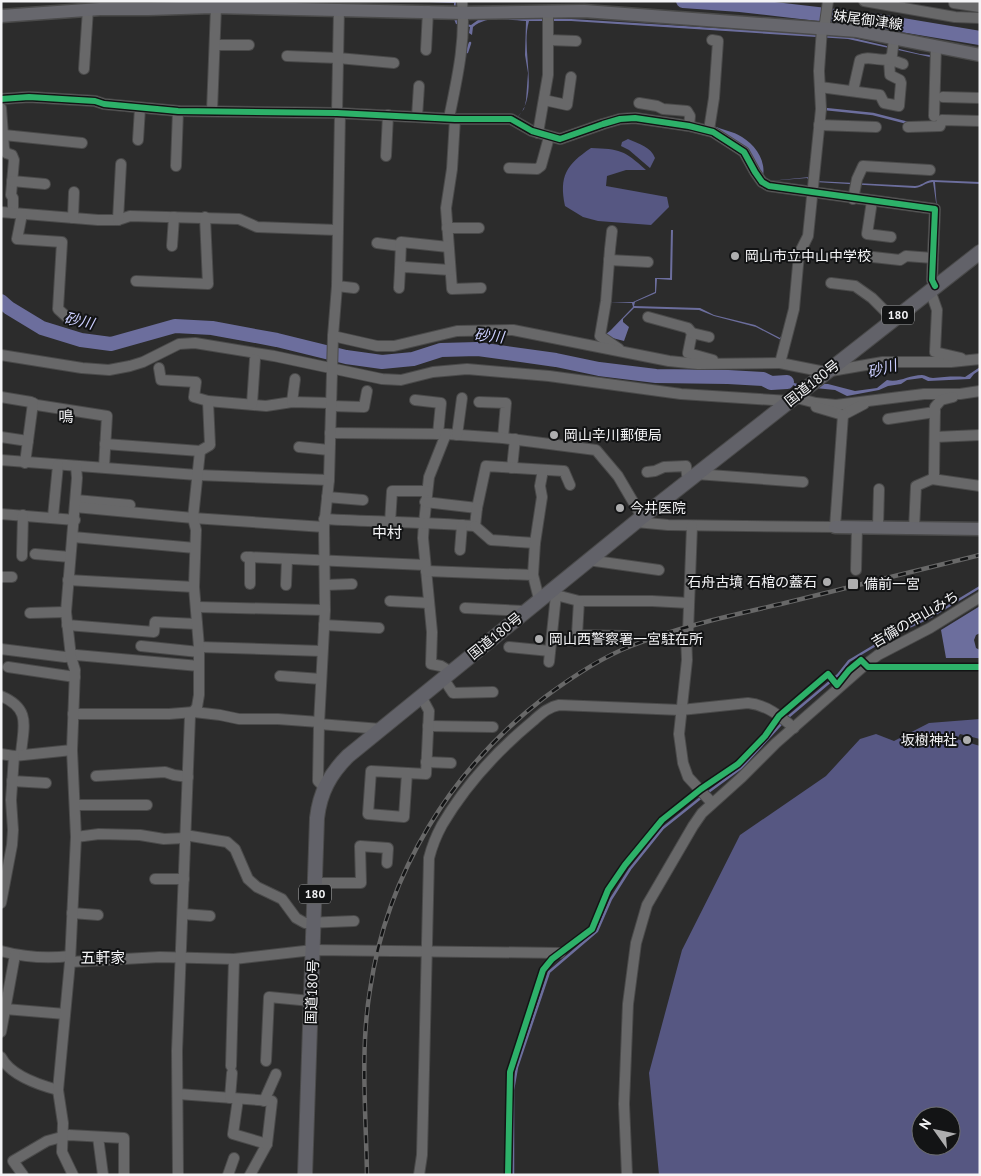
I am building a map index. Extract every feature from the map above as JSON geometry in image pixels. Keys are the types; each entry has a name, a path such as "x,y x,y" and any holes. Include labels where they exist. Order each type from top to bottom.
{"highway":[{"name":"国道180号","path":"305,1175 318,806 324,787 340,764 524,611 539,599 554,592 588,560 639,519 796,398 822,375 980,252"}],"main road":[{"name":"妹尾御津線","path":"1,16 96,7 149,10 214,5 428,11 463,7 548,12 584,6 824,26 980,55"},
{"path":"835,527 980,529"}],"street":[{"path":"780,363 794,309 800,254 808,236 821,109 819,71 828,1"},
{"path":"864,1 955,18 980,18"},
{"path":"954,1 954,3 980,6"},
{"path":"212,111 214,5"},
{"path":"84,69 96,7"},
{"path":"463,7 461,57 452,118 452,169 446,208 448,246 452,289 481,288"},
{"path":"324,787 318,780 319,723 325,610 324,523 328,480 333,337 337,286 339,9"},
{"path":"426,50 428,11"},
{"path":"538,133 548,75 548,12"},
{"path":"820,87 880,95 884,102 899,106 901,83 900,80 890,75 889,60 892,55 894,38"},
{"path":"548,40 576,41"},
{"path":"709,130 714,98 718,41 712,40"},
{"path":"214,44 249,45"},
{"path":"934,116 936,47"},
{"path":"287,56 394,63"},
{"path":"854,91 860,60 865,58 889,60 903,64"},
{"path":"544,100 567,105 571,77"},
{"path":"417,116 419,86"},
{"path":"1,99 29,97 95,101 104,104 178,111 338,113 511,119 538,133 560,139 595,126 635,118 709,130 744,152 762,182 769,186 813,185 854,199 935,209 932,288 937,310 936,352 976,360"},
{"path":"943,97 980,98"},
{"path":"639,103 663,109 687,111 690,116 689,126"},
{"path":"1,108 4,148 6,153 12,155 14,160 12,179 17,214 17,239 62,242 58,309 71,320"},
{"path":"138,140 140,108"},
{"path":"176,166 178,111"},
{"path":"386,156 388,115"},
{"path":"908,127 940,126 942,120 980,122"},
{"path":"819,125 876,127"},
{"path":"4,135 82,144"},
{"path":"509,168 537,169 541,166 550,137"},
{"path":"118,220 121,164"},
{"path":"854,199 857,179 863,166 930,170"},
{"path":"1,176 45,184"},
{"path":"73,218 74,192"},
{"path":"872,201 867,234 890,237"},
{"path":"1,212 118,220 130,216 240,219 257,227 337,230"},
{"path":"172,246 174,217"},
{"path":"136,281 208,284 205,218"},
{"path":"447,228 479,228"},
{"path":"612,231 606,301 600,336 626,354"},
{"path":"398,288 400,242 448,246"},
{"path":"377,243 400,246"},
{"path":"874,257 900,260 906,256 933,258"},
{"path":"609,260 648,262"},
{"path":"400,269 405,267 450,270"},
{"path":"831,282 855,286 872,298 893,319"},
{"path":"337,286 354,288"},
{"path":"648,316 688,328 692,333 710,337"},
{"path":"333,337 385,347 457,331 513,330 626,354 669,361 698,364 780,363 822,375 883,362 976,360"},
{"path":"692,333 688,353 724,364"},
{"path":"1,355 82,368 109,370 143,362 179,344 195,343 274,356 392,380 433,372 467,369 549,376 680,394 796,398 830,405 924,394 960,394 980,391"},
{"path":"252,404 255,359"},
{"path":"159,368 161,380 196,382 194,397 208,401 266,406 292,402 364,406 367,391"},
{"path":"292,402 294,379"},
{"path":"932,479 934,476 936,437 935,412 938,403 960,394"},
{"path":"1,397 107,416 104,467"},
{"path":"462,398 429,477 426,497 423,538 432,632 431,664 441,666 447,675 453,693 493,692"},
{"path":"796,398 824,411 842,415 869,400"},
{"path":"415,400 441,403 447,434"},
{"path":"105,444 200,451 210,445 208,401"},
{"path":"479,402 506,403 503,438"},
{"path":"25,463 33,403"},
{"path":"888,418 935,412"},
{"path":"330,433 447,434 515,439 596,450 614,470 643,524 835,527 842,415"},
{"path":"936,437 980,435"},
{"path":"1,437 28,441"},
{"path":"512,468 515,439"},
{"path":"299,447 329,450"},
{"path":"178,1175 177,1051 185,837 190,716 197,707 199,666 194,588 196,530 194,518 200,451"},
{"path":"1,460 197,476 328,480"},
{"path":"53,517 58,465"},
{"path":"73,1175 62,1152 63,1123 58,1090 70,959 76,837 72,750 75,670 70,657 66,612 76,504 76,466"},
{"path":"475,526 486,466 564,471 570,485"},
{"path":"647,472 664,467 686,466 687,475 693,476 803,482"},
{"path":"539,599 533,575 535,543 542,497 540,486 543,470"},
{"path":"914,529 915,489 918,484 932,479 980,486"},
{"path":"878,527 879,489"},
{"path":"390,523 392,491 477,508"},
{"path":"327,497 363,500"},
{"path":"76,504 130,505"},
{"path":"76,504 194,518 324,523 430,522 475,526 491,540 535,543"},
{"path":"1,514 74,520"},
{"path":"22,515 22,556"},
{"path":"460,550 462,525"},
{"path":"692,526 688,632 686,635 688,660 679,734 684,770 712,803"},
{"path":"856,570 857,527"},
{"path":"73,537 196,548"},
{"path":"35,554 70,558"},
{"path":"250,584 248,557 323,560 533,575"},
{"path":"286,585 287,559"},
{"path":"588,560 660,570"},
{"path":"68,580 194,588"},
{"path":"325,585 352,584"},
{"path":"549,662 554,592 579,601 689,603"},
{"name":"吉備の中山みち","path":"626,1174 624,1104 626,1031 636,943 647,905 693,826 712,803 731,788 794,728 865,665 878,655 930,628 980,598"},
{"path":"390,601 429,603"},
{"path":"579,601 577,635 627,636"},
{"path":"196,607 325,610"},
{"path":"465,608 524,611"},
{"path":"30,613 66,612"},
{"path":"68,624 154,632 155,622 197,624"},
{"path":"324,625 379,628"},
{"path":"141,646 322,651"},
{"path":"509,647 550,651"},
{"path":"1,649 70,657 76,655 199,666"},
{"path":"8,667 75,677"},
{"path":"280,676 321,679"},
{"path":"1,696 14,702 23,715 12,781 12,845 1,903"},
{"path":"407,773 404,817 368,814 372,771 426,774 429,711 421,696"},
{"path":"419,1175 422,1155 429,858 442,824 480,772 503,747 547,709 559,705 682,710 759,704 794,728"},
{"path":"73,714 169,714 194,712 239,719 278,719 382,729"},
{"path":"428,726 493,727"},
{"path":"1,754 17,755 72,750"},
{"path":"426,762 451,763"},
{"path":"96,776 165,772 188,777"},
{"path":"12,781 46,783"},
{"path":"76,806 146,804"},
{"path":"76,837 100,834 140,835 164,839 185,837 227,842 235,849 248,879 258,887 282,899 296,918 305,923 354,921"},
{"path":"315,884 361,883 360,846 388,848 387,863"},
{"path":"155,879 184,879"},
{"path":"72,913 98,916"},
{"path":"183,914 210,916"},
{"path":"1,951 15,955 70,959 160,957 234,959 313,950 560,953"},
{"path":"1,1032 5,1009 5,992 15,955"},
{"path":"234,959 233,1134 267,1144"},
{"path":"266,1061 269,997 311,1001"},
{"path":"5,1009 65,1014"},
{"path":"1,1057 11,1069 48,1088 58,1090"},
{"path":"264,1101 276,1074"},
{"path":"178,1094 272,1101 267,1144 250,1175"},
{"path":"23,1175 13,1160 46,1141 69,1135 124,1138 124,1175"},
{"path":"98,1137 103,1175"},
{"path":"228,1175 234,1158"}],"shaded area":[{"path":"405,1 456,1 455,14 458,22 471,25 478,20 489,17 571,19 845,36 920,54 939,56 939,59 848,39 571,21 529,21 527,46 529,85 525,104 528,73 525,55 526,21 498,19 485,21 473,27 472,35 469,33 470,27 456,24 454,19 454,3"},
{"path":"712,125 739,135 751,144 763,164 763,176 719,129 716,131"},
{"path":"628,139 651,151 655,158 650,168 629,150 621,146 622,142"},
{"path":"591,148 621,152 632,158 646,170 626,170 607,176 606,186 667,197 669,207 651,225 598,221 583,217 565,206 563,187 566,172 582,154"},
{"path":"810,177 810,180 815,181 915,186 932,180 980,182 980,184 935,182 937,209 933,182 915,188 811,182 807,178 769,181"},
{"path":"671,230 673,230 672,280 657,279 656,293 635,302 634,306 700,308 714,315 755,325 780,338 784,331 781,340 756,327 714,316 699,310 634,308 623,319 623,322 629,327 624,341 605,336 633,307 632,303 609,302 633,302 655,292 655,278 670,278"},
{"path":"980,367 980,370 970,379 928,381 922,378 907,380 901,384 879,390 847,396 835,390 795,386 786,382 773,386 766,385 769,381 782,380 798,384 828,384 855,391 877,388 887,380 891,381 917,375 930,378 965,377"},
{"path":"980,606 980,633 976,635 974,640 976,648 980,650 980,658 946,658 941,630"},
{"path":"980,719 980,739 960,734 957,739 980,746 980,1175 659,1175 649,1073 682,950 740,835 826,776 860,739 876,734 894,741 929,723"}],"waterway":[{"path":"683,1 740,5 878,21 980,38"},
{"path":"467,52 470,43"},
{"path":"825,109 873,114 908,123"},
{"name":"砂川","path":"1,301 42,328 81,340 111,344 175,326 212,328 277,340 346,357 382,362 413,359 441,350 478,349 556,360 599,369 656,376 728,377 763,379 771,383 787,382"},
{"path":"787,718 838,675 849,661 894,634 932,616 980,587"},
{"path":"707,793 741,768 783,722"},
{"path":"513,1175 513,1090 517,1067 549,972 597,931 611,899 630,869 663,828 703,796"}],"railway":[{"path":"367,1175 364,1082 367,1013 379,947 391,905 408,865 429,827 453,790 480,757 511,725 545,697 586,668 608,656 650,639 707,622 980,555"}],"cycle path":[{"path":"1,99 29,97 95,101 104,104 178,111 337,113 455,119 511,119 532,131 560,139 620,119 635,118 689,126 713,132 744,152 762,182 769,186 935,209 932,280 935,286"},
{"path":"508,1175 510,1072 543,970 552,959 592,929 608,890 625,865 662,820 701,789 738,764 765,736 779,716 828,674 837,685 849,670 861,660 868,667 980,667"}],"place":[{"name":"岡山市立中山中学校","path":"735,256"},
{"name":"岡山辛川郵便局","path":"554,435"},
{"name":"今井医院","path":"620,508"},
{"name":"石舟古墳 石棺の蓋石","path":"827,582"},
{"name":"備前一宮","path":"853,584"},
{"name":"岡山西警察署一宮駐在所","path":"539,639"},
{"name":"坂樹神社","path":"967,740"}],"district":[{"name":"鳴","path":"66,417"},
{"name":"中村","path":"387,533"},
{"name":"五軒家","path":"103,958"}]}
